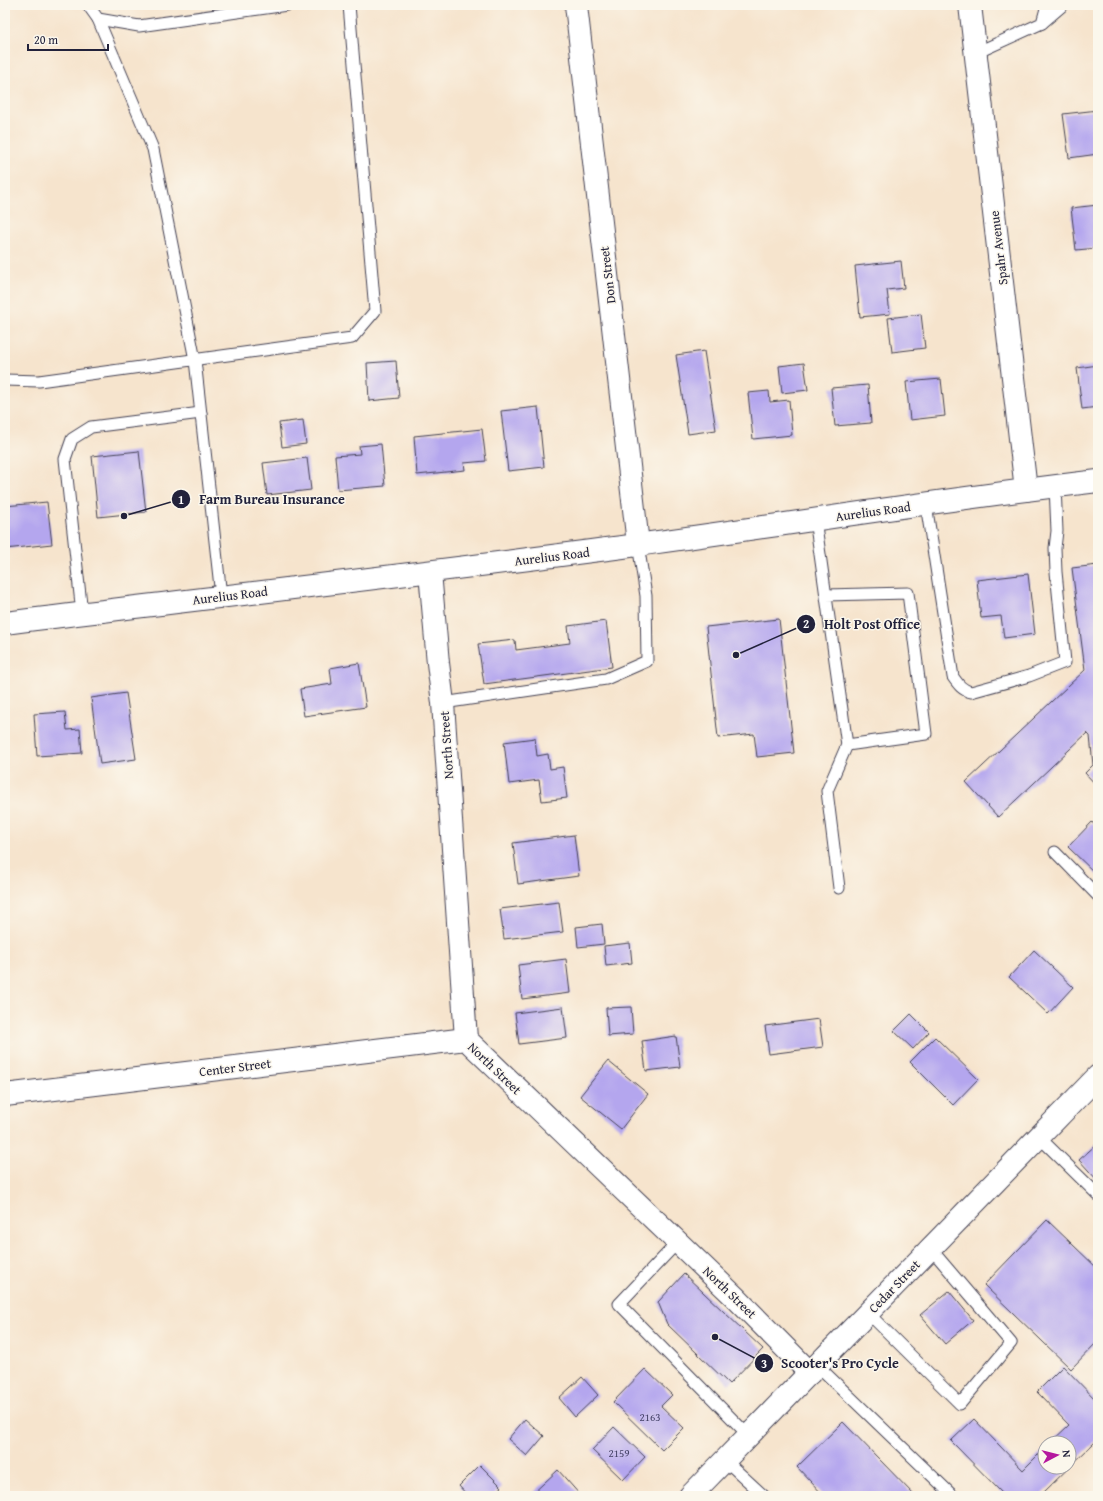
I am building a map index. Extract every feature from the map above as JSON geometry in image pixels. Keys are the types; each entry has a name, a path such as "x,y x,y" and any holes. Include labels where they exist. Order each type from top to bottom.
{"street":[{"name":"Don Street","path":"576,5 638,544"},
{"name":"Spahr Avenue","path":"970,5 1026,490"},
{"name":"Aurelius Road","path":"5,623 430,572 1098,481"},
{"name":"North Street","path":"430,572 443,703 466,1039 735,1297 814,1369"},
{"name":"Center Street","path":"5,1095 466,1039"},
{"name":"Cedar Street","path":"690,1496 1098,1076"}],"lane":[{"path":"88,5 98,19 153,149 195,360 221,596"},
{"path":"98,19 139,26 287,5"},
{"path":"5,380 39,381 352,338 374,311 349,5"},
{"path":"1042,23 1047,5"},
{"path":"976,53 1042,23 1063,5"},
{"path":"82,613 65,459 72,439 90,427 201,413"},
{"path":"926,504 953,676 958,685 966,691 971,692 1029,676 1065,662 1056,572 1055,548 1057,530 1055,486"},
{"path":"815,520 847,745 827,792 839,888"},
{"path":"443,703 606,679 647,661 646,596 638,544"},
{"path":"826,595 908,593 926,734 847,745"},
{"path":"1055,852 1098,896"},
{"path":"1039,1137 1098,1195"},
{"path":"678,1242 619,1304 749,1436"},
{"path":"868,1313 960,1404 1011,1344 931,1249"},
{"path":"814,1369 952,1496"},
{"path":"725,1460 764,1496"}],"building":[{"path":"1098,110 1098,154 1069,158 1063,114"},
{"path":"1098,205 1098,248 1076,250 1071,208"},
{"path":"901,261 904,288 887,290 890,314 860,317 855,266"},
{"path":"921,314 925,348 892,352 888,318"},
{"path":"704,351 716,430 688,434 676,355"},
{"path":"396,361 399,398 369,401 367,363"},
{"path":"804,363 808,390 782,393 779,366"},
{"path":"1098,365 1098,407 1082,409 1077,368"},
{"path":"941,379 945,416 910,420 906,382"},
{"path":"868,385 871,423 835,426 831,388"},
{"path":"769,391 770,402 789,400 792,435 753,439 748,393"},
{"path":"538,407 544,467 508,471 501,411"},
{"path":"303,420 306,444 282,447 279,423"},
{"path":"482,429 486,461 464,463 465,470 417,475 414,436"},
{"path":"381,444 385,486 338,490 335,456 360,454 359,446"},
{"path":"139,451 146,512 98,517 92,456"},
{"path":"307,458 311,490 267,495 263,463"},
{"path":"47,502 52,544 5,549 5,506"},
{"path":"1098,565 1098,787 1085,773 1093,765 1090,736 1087,733 998,817 966,782 1085,670 1072,568"},
{"path":"1028,574 1035,634 1004,638 1001,616 981,618 977,580"},
{"path":"779,619 794,753 757,757 754,734 718,738 706,627"},
{"path":"606,621 612,667 484,684 478,644 515,640 516,650 570,643 568,626"},
{"path":"359,663 366,707 304,716 300,689 332,684 330,668"},
{"path":"126,693 136,759 100,764 91,698"},
{"path":"65,712 67,730 80,729 82,753 37,756 34,714"},
{"path":"535,738 537,756 548,754 550,769 563,767 567,798 542,801 539,780 509,784 504,742"},
{"path":"1092,822 1098,829 1098,876 1068,847"},
{"path":"574,835 579,876 518,884 513,843"},
{"path":"559,902 563,932 504,939 500,909"},
{"path":"602,924 604,944 578,947 576,927"},
{"path":"630,943 632,963 606,966 604,946"},
{"path":"1034,950 1073,987 1048,1014 1009,977"},
{"path":"566,959 570,993 522,999 518,965"},
{"path":"563,1007 567,1038 519,1044 515,1013"},
{"path":"631,1007 633,1034 608,1036 606,1008"},
{"path":"911,1014 929,1032 913,1049 894,1031"},
{"path":"819,1019 823,1047 769,1054 765,1026"},
{"path":"676,1036 680,1067 646,1071 642,1041"},
{"path":"935,1037 978,1079 953,1105 910,1062"},
{"path":"608,1061 648,1094 621,1129 580,1096"},
{"path":"1098,1143 1098,1181 1079,1160"},
{"path":"1047,1220 1098,1269 1098,1341 1071,1369 984,1285"},
{"path":"684,1274 763,1349 729,1384 667,1324 658,1302"},
{"path":"949,1291 973,1320 945,1344 920,1315"},
{"path":"1063,1366 1098,1402 1098,1439 1077,1460 1077,1435 1058,1435 1069,1425 1037,1392"},
{"path":"645,1369 672,1395 661,1406 684,1428 662,1450 613,1402"},
{"path":"582,1377 598,1395 575,1417 559,1398"},
{"path":"525,1419 544,1436 527,1456 508,1439"},
{"path":"974,1419 1023,1470 1037,1456 1037,1475 1061,1475 1040,1496 1005,1496 951,1441"},
{"path":"843,1422 915,1496 824,1496 797,1467"},
{"path":"614,1427 645,1457 623,1480 592,1450"},
{"path":"480,1465 502,1487 492,1496 468,1496 459,1486"},
{"path":"558,1470 581,1496 530,1496"}],"place":[{"name":"Farm Bureau Insurance","path":"124,516"},
{"name":"Holt Post Office","path":"736,655"},
{"name":"Scooter's Pro Cycle","path":"715,1337"}]}
